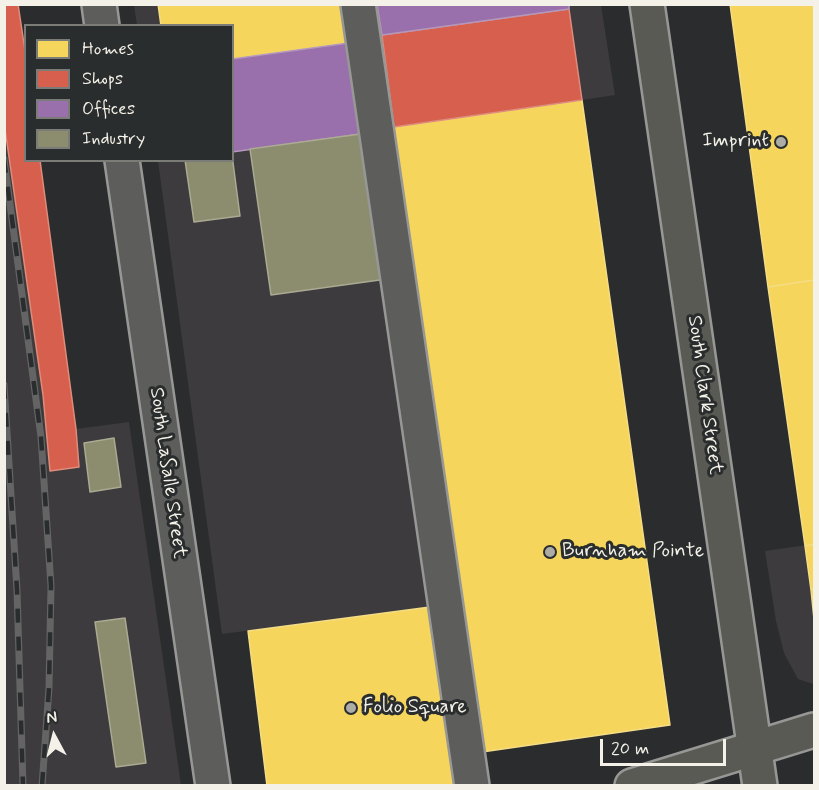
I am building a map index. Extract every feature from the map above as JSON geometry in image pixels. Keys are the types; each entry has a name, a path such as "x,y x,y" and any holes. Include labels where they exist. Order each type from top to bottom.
{"main road":[{"name":"South Clark Street","path":"647,4 760,786"},
{"path":"632,786 814,730"}],"street":[{"path":"99,4 102,24"},
{"path":"358,4 472,786"},
{"name":"South LaSalle Street","path":"122,162 213,786"}],"shaded area":[{"path":"18,4 24,44 24,162 26,162 76,429 129,422 181,785 5,786 4,5"},
{"path":"134,5 601,5 615,95 377,131 430,607 222,634 158,162 234,162 234,24 137,24"},
{"path":"814,544 813,684 798,679 784,653 776,621 765,551"}],"building: Homes":[{"path":"158,4 350,4 356,42 234,59 234,24 161,24"},
{"name":"Imprint","path":"730,4 814,4 814,280 768,287"},
{"name":"Burnham Pointe","path":"582,100 670,725 482,752 394,127"},
{"path":"814,280 814,544 805,546 768,287"},
{"path":"814,544 814,589 811,590 805,546"},
{"path":"814,589 814,619 811,590"},
{"name":"Folio Square","path":"430,607 455,786 267,786 248,631"}],"building: Shops":[{"path":"4,4 18,4 24,44 24,162 40,162 76,429 79,467 50,471 43,395 4,122"},
{"path":"569,9 582,100 394,127 382,35"}],"building: Offices":[{"path":"377,4 569,4 569,9 382,35"},
{"path":"356,42 368,133 234,152 234,59"}],"building: Industry":[{"path":"368,133 387,279 271,295 250,149"},
{"path":"185,162 233,162 240,216 194,222"},
{"path":"114,438 121,487 90,492 84,443"},
{"path":"125,618 146,763 116,767 95,622"}],"railway":[{"path":"4,159 41,437 51,586 49,688 42,786"},
{"path":"4,385 17,590 23,786"}],"place":[{"name":"Imprint","path":"781,142"},
{"name":"Burnham Pointe","path":"550,552"},
{"name":"Folio Square","path":"351,708"}]}
